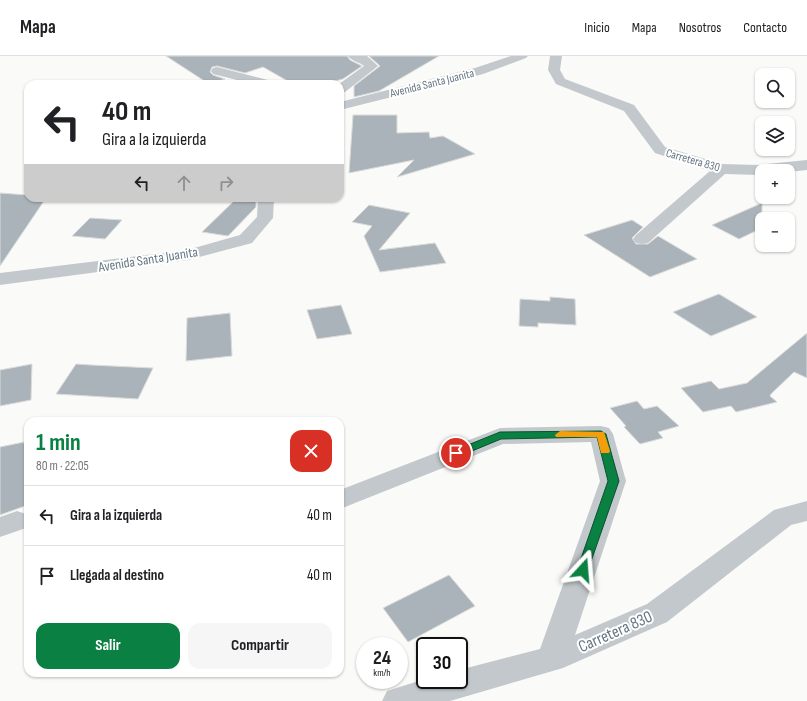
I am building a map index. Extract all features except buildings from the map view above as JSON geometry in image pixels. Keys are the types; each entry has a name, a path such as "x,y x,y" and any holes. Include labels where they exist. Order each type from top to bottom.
{"street":[{"path":"344,86 372,66 363,59 354,56"},
{"name":"Avenida Santa Juanita","path":"344,105 479,71 522,56"},
{"name":"Carretera 830","path":"556,56 554,70 560,80 629,108 660,150 721,169 758,170 807,165"},
{"path":"218,71 253,80"},
{"path":"642,239 721,169"},
{"name":"Avenida Santa Juanita","path":"0,280 188,255 246,239 265,218 266,202"},
{"path":"344,498 500,436 601,434 613,481 552,659"},
{"name":"Carretera 830","path":"398,701 552,659 657,613 783,517 807,511"}],"slow traffic":[{"path":"560,435 601,434 605,451"}],"route":[{"path":"456,453 500,436 601,434 613,481 583,570"}]}
